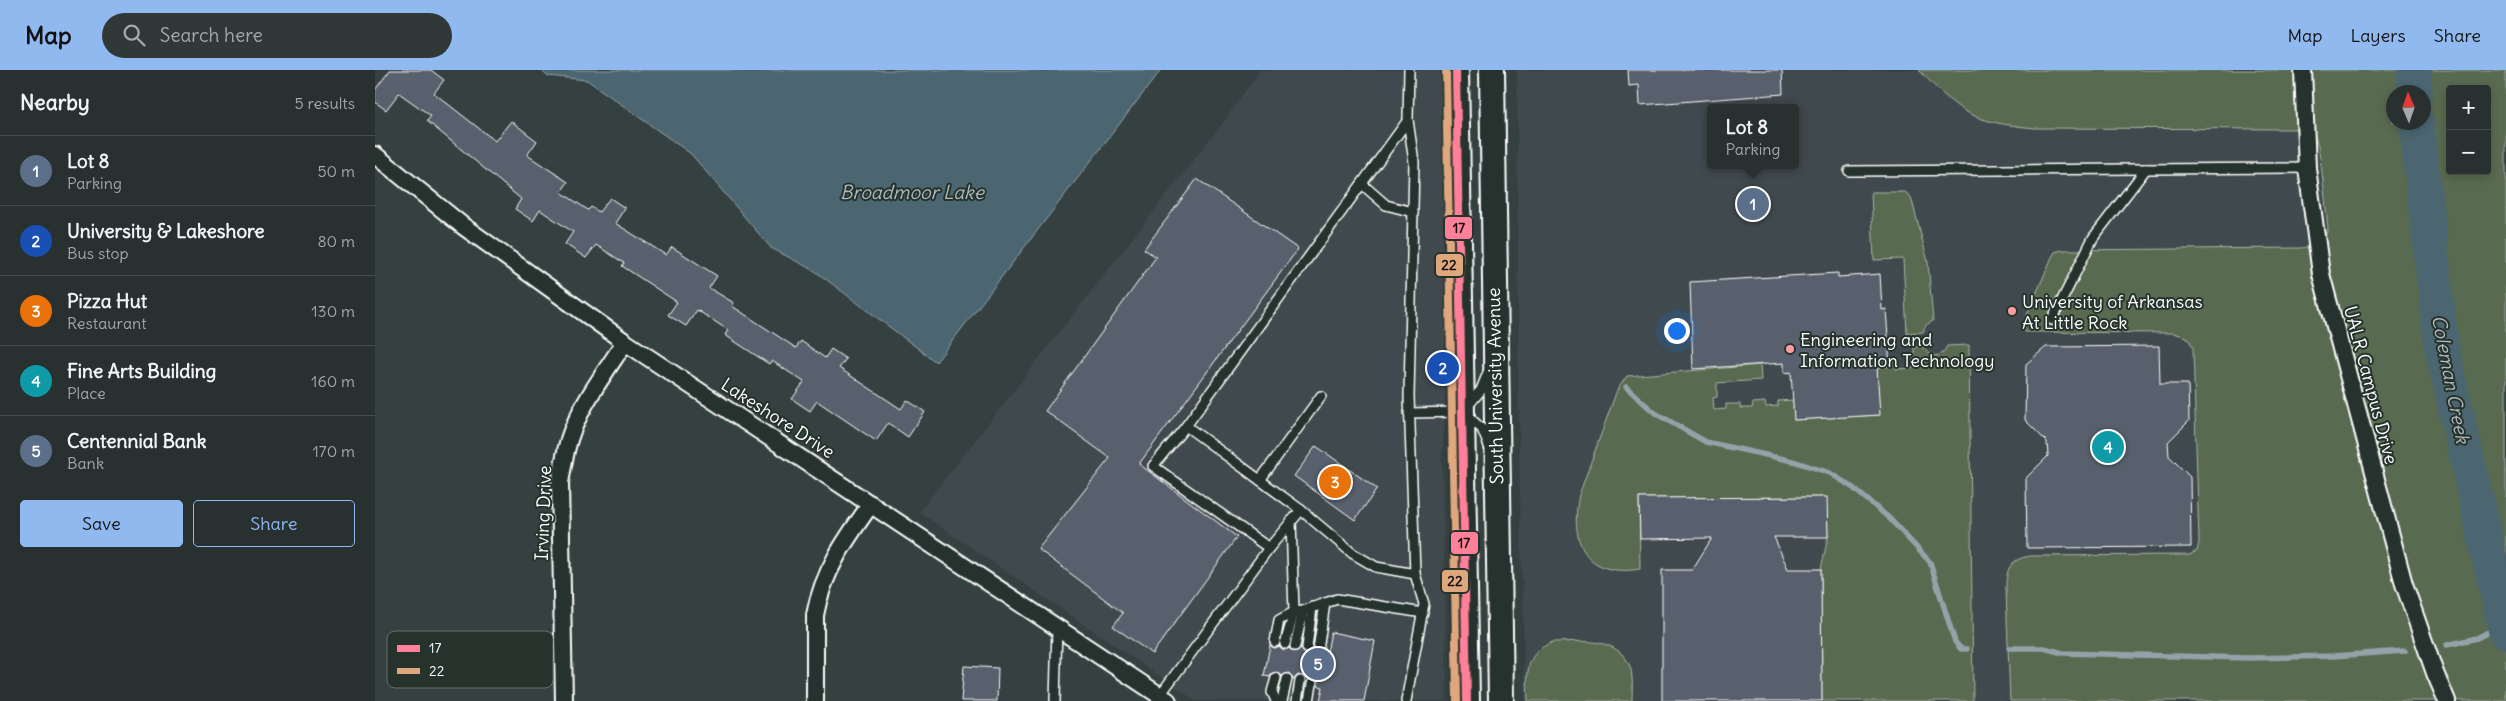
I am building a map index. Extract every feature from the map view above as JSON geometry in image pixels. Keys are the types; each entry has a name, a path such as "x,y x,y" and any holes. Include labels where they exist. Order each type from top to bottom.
{"main road":[{"name":"South University Avenue","path":"1457,70 1467,701"},
{"name":"South University Avenue","path":"1492,70 1501,701"}],"street":[{"name":"UALR Campus Drive","path":"2303,70 2307,168 2321,274 2404,584 2435,673 2447,701"},
{"name":"Lakeshore Drive","path":"376,157 463,226 625,342 1164,698"},
{"name":"Irving Drive","path":"563,701 562,475 566,448 576,421 596,385 625,342"},
{"path":"815,701 815,615 817,603 826,574 840,547 871,504"}],"lane":[{"path":"1406,701 1424,604 1415,574 1409,413 1415,162 1408,120 1409,70"},
{"path":"1269,548 1153,466 1186,426 1408,120"},
{"path":"1849,171 2307,168"},
{"path":"2052,320 2093,238 2146,169"},
{"path":"1362,184 1386,205 1413,212"},
{"path":"1463,412 1481,390 1495,355"},
{"path":"1260,480 1321,396"},
{"path":"1409,413 1463,412 1482,429 1497,469"},
{"path":"1186,426 1301,510 1352,553 1376,567 1415,574"},
{"path":"1164,698 1269,548 1301,510"},
{"path":"1285,644 1293,612 1291,521"},
{"path":"1275,642 1279,620 1293,612 1337,599 1423,613"},
{"path":"1318,650 1325,603"},
{"path":"1295,646 1308,609"},
{"path":"1307,648 1308,609"},
{"path":"1055,701 1057,627"},
{"path":"1272,677 1272,692 1276,701"},
{"path":"1282,701 1287,680"},
{"path":"1297,701 1300,681"},
{"path":"1309,701 1312,684"}],"shaded area":[{"path":"1260,70 1442,70 1446,376 1442,457 1447,701 1196,701 919,512 1224,121"},
{"name":"University of Arkansas At Little Rock","path":"1517,70 2506,70 2506,701 1525,701 1519,451"}],"green space":[{"path":"1919,70 2506,70 2506,701 2010,701 2006,589 2008,570 2014,562 2031,556 2189,555 2197,551 2199,542 2193,347 2187,337 2173,333 2025,332 2023,324 2052,257 2055,252 2062,250 2301,248 2311,246 2322,241 2328,228 2323,179 2317,141 2314,135 2306,130 2035,128 1996,123 1982,119 1969,114 1946,97"},
{"path":"1871,192 1905,192 1911,197 1928,262 1933,321 1926,325 1923,332 1907,333 1903,259 1874,260"},
{"path":"1969,345 1973,701 1822,701 1821,569 1828,537 1826,497 1639,498 1640,569 1621,570 1606,568 1594,562 1585,553 1577,528 1579,495 1617,390 1627,376 1760,365 1761,380 1717,383 1717,397 1713,398 1714,410 1726,409 1726,404 1740,404 1740,408 1752,408 1753,403 1765,402 1766,407 1778,406 1778,401 1793,400 1794,420 1879,415 1877,367 1890,366 1890,362 1896,362 1896,369 1914,368 1914,347 1923,347 1928,353 1936,356 1943,353 1947,346"},
{"path":"1553,642 1595,642 1614,648 1628,662 1631,671 1632,701 1528,701 1527,682 1529,665 1537,652"}],"water":[{"name":"Broadmoor Lake","path":"541,70 1161,70 936,362 815,271 771,248 691,154 587,80 547,76"}],"building":[{"path":"390,70 431,70 444,80 434,93 495,141 511,121 537,141 527,155 568,182 561,192 588,210 591,207 599,212 610,198 625,208 615,223 666,255 672,247 717,276 709,288 734,303 732,306 796,348 801,341 825,358 831,349 846,359 839,368 901,409 907,400 925,412 908,437 888,423 876,441 817,401 810,411 792,399 804,382 772,361 769,364 725,335 728,330 697,310 686,326 668,315 677,302 622,266 624,263 596,245 586,258 565,244 573,232 540,210 533,221 515,209 521,199 427,121 431,116 399,93 386,110 375,102 375,90"},
{"path":"1628,70 1782,70 1783,94 1640,105 1639,85 1629,86"},
{"path":"1197,179 1298,249 1139,464 1237,537 1152,654 1113,626 1123,613 1038,549 1110,458 1045,411 1156,257 1144,249"},
{"name":"Engineering and Information Technology","path":"1838,273 1838,277 1880,274 1882,310 1886,309 1890,366 1877,367 1880,415 1794,420 1791,372 1784,373 1784,363 1693,369 1690,282"},
{"path":"2159,346 2160,384 2188,384 2189,421 2168,442 2169,456 2190,477 2191,547 2027,548 2026,478 2048,456 2047,442 2025,420 2026,364 2046,347"},
{"path":"1316,446 1377,489 1355,520 1294,476"},
{"path":"1827,497 1828,537 1774,537 1788,569 1821,569 1822,701 1662,701 1662,570 1692,570 1712,538 1640,539 1639,498"},
{"path":"1331,632 1375,641 1364,701 1320,701 1323,687 1318,686 1318,681 1314,678 1306,682 1304,676 1298,675 1293,680 1289,673 1282,676 1277,672 1272,673 1270,677 1264,676 1270,645 1274,648 1279,646 1284,650 1289,648 1294,652 1301,648 1304,653 1312,652 1320,656 1324,651 1327,652"},
{"path":"964,666 998,668 997,701 961,701"}],"waterway":[{"name":"Coleman Creek","path":"2414,70 2415,85"},
{"name":"Coleman Creek","path":"2417,130 2442,348 2506,632"},
{"path":"1626,387 1655,413 1706,442 1793,461 1830,473 1852,487 1889,518 1930,562 1955,642 1961,649 1967,649"},
{"path":"2447,645 2477,638 2504,624"},
{"path":"2009,648 2044,648 2063,653 2248,658 2333,656 2405,651"}],"transit line":[{"name":"22","path":"1446,70 1457,701"},
{"name":"17","path":"1456,70 1467,701"}],"place":[{"name":"Lot 8","path":"1753,204"},
{"name":"University of Arkansas At Little Rock","path":"2012,311"},
{"name":"Engineering and Information Technology","path":"1790,349"},
{"name":"University & Lakeshore","path":"1443,368"},
{"name":"Fine Arts Building","path":"2108,447"},
{"name":"Pizza Hut","path":"1335,482"},
{"name":"Centennial Bank","path":"1318,664"}]}
